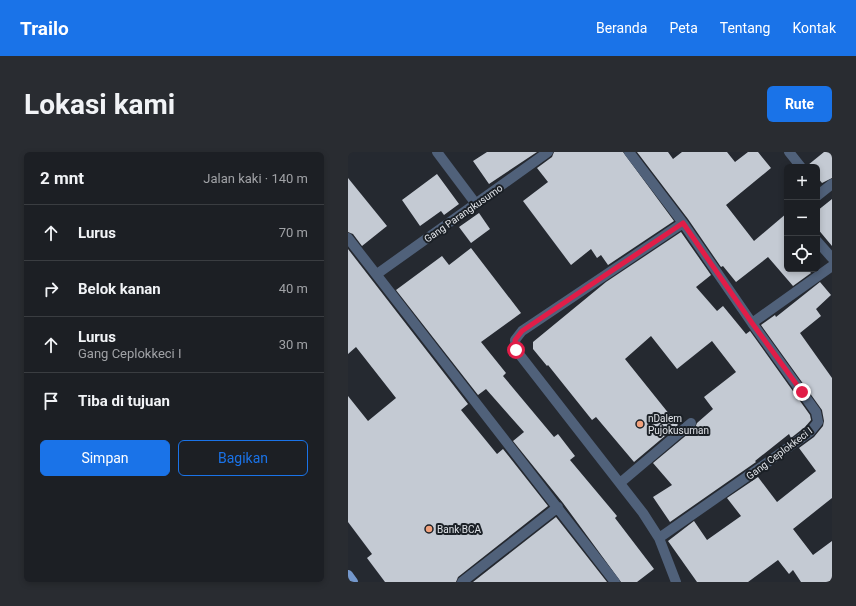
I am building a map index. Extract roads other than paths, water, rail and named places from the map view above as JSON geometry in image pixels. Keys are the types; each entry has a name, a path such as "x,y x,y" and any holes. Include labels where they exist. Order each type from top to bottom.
{"main road":[{"path":"348,575 353,582"}],"street":[{"path":"437,152 476,204"},
{"name":"Gang Parangkusumo","path":"377,274 548,152"},
{"name":"Gang Ceplokkeci I","path":"629,152 683,223 816,412 818,422 810,432 659,538"},
{"path":"789,152 799,164"},
{"path":"820,194 832,184"},
{"path":"676,582 659,538 620,483 516,350 515,340 522,331 683,223"},
{"path":"348,238 558,506 615,582"},
{"path":"820,244 832,258"},
{"path":"752,323 832,266"},
{"path":"620,483 691,423"},
{"path":"462,582 558,506"}],"place":[{"name":"nDalem Pujokusuman","path":"640,424"},
{"name":"Bank BCA","path":"429,529"}]}
